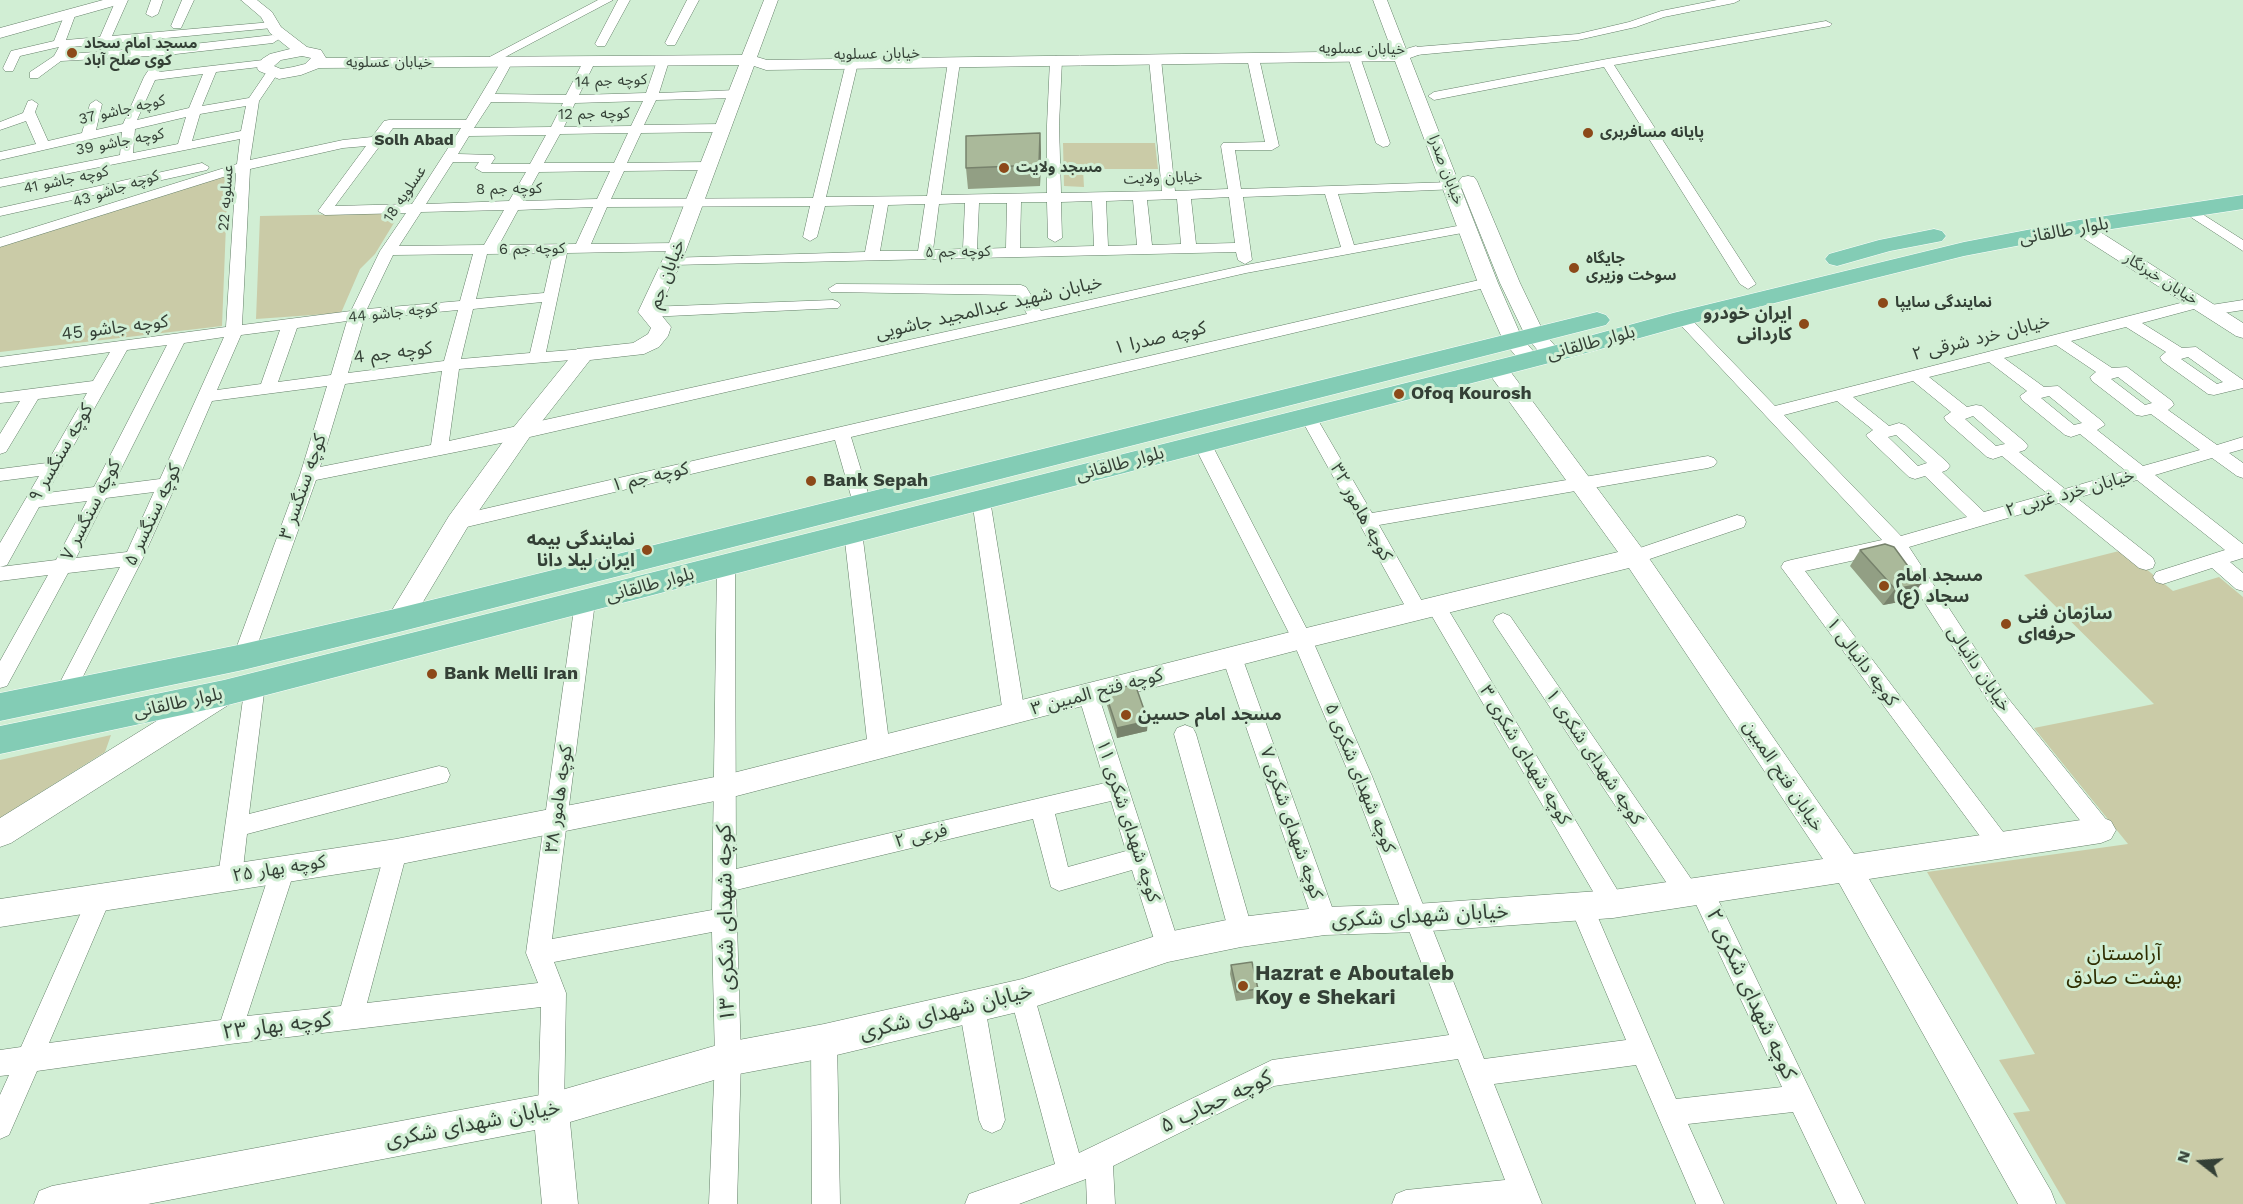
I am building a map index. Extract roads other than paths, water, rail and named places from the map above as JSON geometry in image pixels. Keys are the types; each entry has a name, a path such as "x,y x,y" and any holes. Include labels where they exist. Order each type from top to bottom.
{"main road":[{"name":"بلوار طالقانی","path":"0,707 243,657 638,562 862,504 1196,432 1532,347 1887,245 2193,190 2243,184"},
{"name":"بلوار طالقانی","path":"0,740 224,693 585,602 981,500 1196,432 1307,415 1496,368 1532,347 1682,318 1964,249 2079,227 2243,202"}],"street":[{"path":"0,25 94,0"},
{"path":"0,33 120,0"},
{"path":"106,37 120,0"},
{"path":"152,14 158,0"},
{"path":"177,26 188,0"},
{"path":"248,0 272,28 302,51"},
{"path":"484,63 608,0"},
{"path":"601,44 624,0"},
{"path":"671,43 693,0"},
{"name":"خیابان جم","path":"584,354 637,349 652,342 658,336 661,327 648,312 694,204 771,0"},
{"name":"خیابان صدرا","path":"1380,0 1406,51 1453,157 1452,186 1468,228 1488,253 1488,283 1532,347"},
{"name":"خیابان صدرا","path":"1395,0 1406,51 1434,96 1453,157 1488,253 1532,347"},
{"path":"1406,51 1578,37 1632,25 1661,14 1734,0"},
{"path":"58,58 70,13"},
{"path":"1434,96 1826,24"},
{"path":"153,32 177,26 194,28"},
{"path":"182,50 194,28"},
{"path":"6,65 15,54 106,37 194,28 272,28"},
{"path":"34,75 58,58 182,50 272,28"},
{"path":"270,65 272,28"},
{"path":"126,158 129,125 150,77 167,51"},
{"path":"150,77 211,69 270,65 284,54 302,51 316,53 319,59 316,63"},
{"name":"خیابان عسلویه","path":"270,65 295,72 316,63 749,60 768,55 1406,51"},
{"name":"خیابان عسلویه","path":"749,60 766,65 1354,57 1406,51"},
{"path":"70,69 81,57"},
{"path":"1354,57 1383,143"},
{"path":"1246,269 1228,146 1272,146 1253,58"},
{"path":"1155,59 1169,195"},
{"path":"1055,238 1053,125 1056,60"},
{"path":"581,249 652,95 663,61"},
{"path":"439,450 451,365 466,305 485,250 514,206 589,62"},
{"path":"925,253 954,62"},
{"name":"عسلویه 18","path":"357,315 387,251 488,98 506,63"},
{"path":"810,237 852,63"},
{"path":"1607,63 1748,284"},
{"name":"عسلویه 22","path":"234,332 247,134 253,101 270,65"},
{"path":"184,146 194,111 211,69"},
{"name":"کوچه جم 14","path":"488,98 569,99 736,94"},
{"name":"کوچه جاشو 37","path":"0,156 129,125 253,101"},
{"path":"88,135 96,104"},
{"path":"0,126 31,110 46,144 46,202"},
{"name":"کوچه جم 12","path":"376,141 388,124 555,131 723,128"},
{"name":"کوچه جاشو 39","path":"0,183 247,134"},
{"path":"244,162 343,144 376,141"},
{"name":"کوچه جم 8","path":"376,141 326,211 602,203 694,204"},
{"path":"448,158 488,158 482,168 708,166"},
{"name":"کوچه جاشو 41","path":"0,212 244,162"},
{"name":"کوچه جاشو 43","path":"0,243 244,162"},
{"name":"خیابان ولایت","path":"694,204 1184,195 1452,186"},
{"path":"1330,189 1349,251"},
{"path":"1184,195 1189,248"},
{"path":"1140,196 1145,249"},
{"path":"1099,197 1101,249"},
{"path":"1013,251 1014,198"},
{"path":"970,252 972,199"},
{"path":"872,255 882,201"},
{"path":"2188,209 2243,247"},
{"name":"خیابان خبرنگار","path":"2079,227 2243,332"},
{"name":"خیابان شهید عبدالمجید جاشویی","path":"309,475 521,433 1246,269 1468,228"},
{"path":"2220,231 2243,228"},
{"name":"کوچه جم ۵","path":"674,254 872,255 1243,247"},
{"path":"537,357 561,249"},
{"name":"کوچه جم 6","path":"387,251 581,249 674,254"},
{"name":"کوچه صدرا ۱","path":"841,432 1488,283"},
{"path":"648,312 835,297 1021,290 1037,317"},
{"name":"کوچه جاشو 44","path":"234,332 357,315 551,297"},
{"name":"خیابان خرد شرقی ۲","path":"1772,412 2127,320 2205,306 2243,305"},
{"name":"کوچه سنگسر ۳","path":"243,657 309,475 357,315"},
{"name":"خیابان دانیالی","path":"1682,318 1897,544 2000,702 2102,830"},
{"path":"2127,320 2180,354 2168,357 2214,390 2225,387 2243,399"},
{"path":"268,388 290,324"},
{"name":"کوچه جاشو 45","path":"0,362 234,332"},
{"name":"کوچه سنگسر ۵","path":"64,694 169,484 234,332"},
{"name":"کوچه سنگسر ۷","path":"0,680 7,655 62,567 178,339"},
{"path":"2058,339 2110,374 2098,377 2142,411 2154,408 2243,472"},
{"name":"کوچه سنگسر ۹","path":"0,560 5,542 34,501 121,347"},
{"path":"399,620 458,522 521,433 584,354"},
{"name":"کوچه جم 4","path":"208,396 451,365 584,354"},
{"path":"1990,355 2041,393 2028,396 2071,431 2083,428 2242,552"},
{"name":"خیابان فتح المبین","path":"1496,368 1635,557 1846,868 2038,1204"},
{"path":"1916,375 1964,413 1976,410 2019,447 2005,450 2146,563"},
{"path":"0,398 99,386"},
{"path":"0,447 32,394"},
{"path":"1840,395 1886,432 1875,435 1915,473 1928,469 1980,519"},
{"name":"کوچه هامور ۳۲","path":"1307,415 1366,521 1426,608"},
{"path":"841,432 862,504"},
{"name":"کوچه جم ۱","path":"458,522 841,432"},
{"name":"کوچه شهدای شکری ۵","path":"1196,432 1302,639 1361,776 1526,1198"},
{"name":"خیابان خرد غربی ۲","path":"1897,544 2243,443"},
{"path":"1366,521 1708,462"},
{"path":"0,475 51,468"},
{"path":"34,501 169,484"},
{"path":"981,500 1014,714"},
{"path":"1635,557 1737,522"},
{"path":"853,532 879,749"},
{"name":"کوچه دانیالی ۱","path":"1897,544 1791,567 1999,844"},
{"path":"2163,577 2242,552"},
{"name":"کوچه فتح المبین ۳","path":"557,820 725,787 1302,639 1635,557"},
{"path":"0,574 134,558"},
{"path":"2215,560 2243,584"},
{"name":"کوچه شهدای شکری ۱۳","path":"723,1204 728,1059 724,919 726,565"},
{"name":"کوچه هامور ۳۸","path":"554,993 538,953 585,602"},
{"name":"کوچه شهدای شکری ۳","path":"1426,608 1598,905 1642,1051 1710,1204"},
{"name":"کوچه شهدای شکری ۱","path":"1503,621 1694,892"},
{"name":"کوچه شهدای شکری ۷","path":"1232,657 1325,921"},
{"path":"230,877 255,685"},
{"path":"0,834 224,693"},
{"name":"کوچه شهدای شکری ۱۱","path":"1088,694 1168,947"},
{"path":"1185,734 1241,932"},
{"path":"236,827 439,775"},
{"name":"فرعی ۲","path":"724,882 1118,790"},
{"path":"1042,808 1059,880 1140,858"},
{"name":"کوچه بهار ۲۵","path":"0,913 396,852 557,820"},
{"name":"خیابان دانیالی","path":"1846,868 2102,830"},
{"path":"350,1017 396,852"},
{"path":"230,1031 283,868"},
{"name":"خیابان شهدای شکری","path":"52,1204 551,1110 728,1059 824,1041 1022,995 1168,947 1241,932 1325,921 1416,918 1598,905 1846,868"},
{"name":"کوچه شهدای شکری ۲","path":"1694,892 1800,1098 1851,1204"},
{"path":"0,1126 32,1058 99,898"},
{"path":"538,953 724,919"},
{"path":"554,993 551,1110 560,1204"},
{"name":"کوچه بهار ۲۳","path":"0,1063 230,1031 554,993"},
{"path":"1022,995 1071,1172"},
{"path":"972,1007 993,1120"},
{"path":"824,1041 826,1204"},
{"name":"کوچه حجاب ۵","path":"980,1204 1071,1172 1272,1073 1466,1046"},
{"path":"1477,1073 1642,1051"},
{"path":"1669,1113 1800,1098"},
{"path":"1099,1159 1101,1204"},
{"path":"1406,1204 1526,1198"}],"place":[{"name":"مسجد امام سجاد کوی صلح آباد","path":"72,53"},
{"name":"پایانه مسافربری","path":"1588,133"},
{"name":"مسجد ولایت","path":"1004,168"},
{"name":"جایگاه سوخت وزیری","path":"1574,268"},
{"name":"نمایندگی سایپا","path":"1883,303"},
{"name":"ایران خودرو کاردانی","path":"1804,324"},
{"name":"Ofoq Kourosh","path":"1399,394"},
{"name":"Bank Sepah","path":"811,481"},
{"name":"نمایندگی بیمه ایران لیلا دانا","path":"647,550"},
{"name":"مسجد امام سجاد (ع)","path":"1884,586"},
{"name":"سازمان فنی حرفه‌ای","path":"2006,624"},
{"name":"Bank Melli Iran","path":"432,674"},
{"name":"مسجد امام حسین","path":"1126,715"},
{"name":"Hazrat e Aboutaleb Koy e Shekari","path":"1243,986"}],"district":[{"name":"Solh Abad","path":"414,140"}],"park label":[{"name":"آرامستان بهشت صادق","path":"2124,966"}]}
